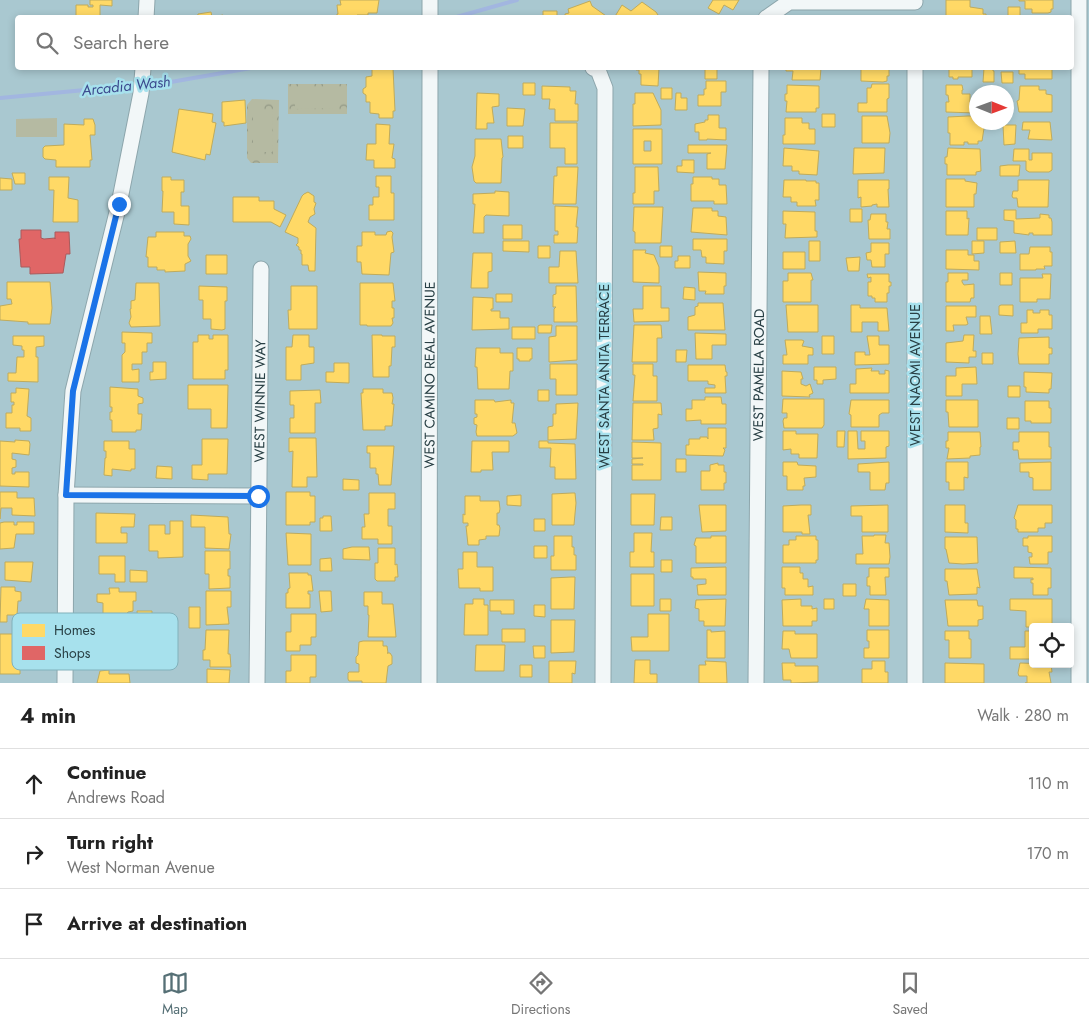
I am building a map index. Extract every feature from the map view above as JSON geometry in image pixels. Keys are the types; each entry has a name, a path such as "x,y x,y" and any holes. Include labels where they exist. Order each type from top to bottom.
{"street":[{"path":"146,15 147,0"},
{"path":"1079,683 1080,0"},
{"path":"770,15 790,2 915,7"},
{"name":"WEST CAMINO REAL AVENUE","path":"428,683 430,70"},
{"name":"WEST SANTA ANITA TERRACE","path":"596,70 605,88 603,683"},
{"name":"WEST PAMELA ROAD","path":"756,683 761,70"},
{"name":"WEST NAOMI AVENUE","path":"915,70 915,683"},
{"path":"65,613 66,495 73,391 119,204 141,93 143,71"},
{"name":"WEST WINNIE WAY","path":"257,683 261,268"},
{"path":"66,495 258,496"},
{"path":"65,670 65,683"}],"green space":[{"path":"288,84 347,84 347,114 288,114"},
{"path":"295,89 336,89 336,108 295,109"},
{"path":"252,99 279,100 278,163 251,163 247,158 247,105"},
{"path":"253,111 273,111 272,152 253,152"},
{"path":"57,118 57,137 16,137 16,119"}],"building: Homes":[{"path":"90,0 112,0 112,6 100,5 100,15 76,15 76,5 93,7 93,5 90,5"},
{"path":"340,0 379,0 377,13 368,13 368,15 337,15 337,5 341,5"},
{"path":"713,0 739,0 733,10 724,5 719,14 708,8"},
{"path":"946,0 970,0 970,7 983,9 983,14 986,14 986,15 946,15"},
{"path":"1019,0 1053,0 1053,9 1048,13 1032,13 1032,9 1025,9 1025,1"},
{"path":"590,1 592,6 605,15 565,15 569,13 568,9"},
{"path":"642,2 658,15 616,15 622,5 631,11"},
{"path":"1008,7 1020,7 1020,15 1008,15"},
{"path":"543,11 557,11 557,15 543,15"},
{"path":"211,12 212,15 198,15"},
{"path":"372,70 393,70 395,111 393,111 393,118 379,118 379,114 370,113 370,102 366,102 366,95 363,93 363,89 366,87 366,77 372,76"},
{"path":"639,70 659,70 658,86 641,85 641,74 639,74"},
{"path":"705,70 717,70 717,79 705,79"},
{"path":"821,70 820,80 792,80 793,71 786,71"},
{"path":"861,70 889,70 887,81 861,81"},
{"path":"949,70 972,70 972,77 953,79 953,77 949,77"},
{"path":"984,70 993,70 994,82 983,82"},
{"path":"1019,70 1052,70 1052,79 1025,79 1025,74 1019,74"},
{"path":"1001,72 1013,72 1013,83 1002,83"},
{"path":"706,81 726,81 726,92 721,92 721,106 698,106 698,95 704,95"},
{"path":"523,83 535,83 535,95 523,95"},
{"path":"872,84 889,84 887,112 858,112 858,103 867,103 867,88 871,88"},
{"path":"787,85 819,86 819,108 816,108 816,112 786,112 787,101 785,101 785,94 787,94"},
{"path":"946,85 962,85 962,94 969,94 969,113 946,112 946,102 949,102 948,95 946,95"},
{"path":"542,86 570,87 570,91 576,91 575,104 578,104 578,121 555,121 555,109 549,109 550,99 542,99"},
{"path":"1020,86 1039,86 1039,90 1046,90 1046,94 1052,95 1052,112 1019,112 1017,101 1019,100"},
{"path":"661,88 672,88 672,99 661,99"},
{"path":"477,93 499,94 499,106 492,107 494,123 487,123 487,129 476,129"},
{"path":"635,93 653,93 661,110 661,125 633,126"},
{"path":"676,93 681,93 681,98 687,98 687,110 675,110"},
{"path":"245,100 246,123 224,126 224,122 222,122 222,102"},
{"path":"507,108 525,109 523,126 507,126"},
{"path":"179,109 213,114 212,122 216,123 210,155 206,154 205,160 172,152"},
{"path":"822,114 835,114 835,127 822,127"},
{"path":"708,115 719,115 719,128 726,128 726,140 699,140 699,132 695,132 695,124 708,120"},
{"path":"862,116 887,116 890,133 889,143 862,143"},
{"path":"969,116 969,130 984,130 982,141 978,141 978,144 964,142 964,145 950,145 948,117"},
{"path":"785,118 802,118 802,123 809,123 809,129 815,129 815,144 783,144"},
{"path":"84,119 93,119 95,125 95,135 90,135 92,160 90,160 90,167 56,167 56,160 43,157 43,148 45,146 64,145 64,124 84,125"},
{"path":"1023,122 1050,122 1052,140 1028,139 1030,130 1022,130"},
{"path":"550,123 577,123 577,164 565,164 565,148 550,148"},
{"path":"376,124 390,125 389,144 394,144 392,158 395,159 395,168 374,168 374,160 366,160 367,144 376,144"},
{"path":"1014,125 1016,125 1015,144 1004,145 1003,130 1014,130"},
{"path":"633,129 662,129 662,164 633,164","holes":["644,141 651,141 651,151 644,151"]},
{"path":"508,136 523,136 523,148 508,148"},
{"path":"475,139 501,139 503,157 501,183 476,183 474,181 472,167 475,156"},
{"path":"688,145 727,145 725,169 707,169 707,154 711,153 688,153"},
{"path":"784,148 819,151 817,175 799,174 799,171 792,171 792,166 783,166"},
{"path":"854,148 885,148 884,173 853,174"},
{"path":"948,148 980,149 981,171 976,172 976,175 947,175 945,157 947,157"},
{"path":"1014,149 1029,149 1029,160 1032,160 1032,153 1052,153 1052,170 1049,172 1029,172 1026,170 1026,161 1013,161"},
{"path":"682,160 694,160 694,173 677,172 677,166 682,166"},
{"path":"1020,165 1019,176 1000,176 1000,166"},
{"path":"557,167 578,167 576,204 553,204 554,176 557,176"},
{"path":"635,167 658,167 659,191 654,191 654,204 633,204"},
{"path":"12,173 25,173 25,184 15,184"},
{"path":"376,176 391,176 391,193 394,193 394,220 369,220 369,205 373,205 373,197 379,197 379,187 376,187"},
{"path":"49,177 69,177 68,198 78,200 78,222 53,222 54,190 49,190"},
{"path":"162,177 171,177 171,180 184,180 184,192 181,192 181,206 189,206 189,225 174,224 174,212 162,212"},
{"path":"693,177 719,179 719,185 726,185 727,204 714,204 714,201 691,201"},
{"path":"0,178 12,179 12,190 0,190"},
{"path":"946,179 965,179 965,181 977,183 976,194 974,194 974,207 946,207"},
{"path":"784,180 806,180 819,183 819,200 815,200 816,206 797,206 797,202 791,202 791,197 783,197"},
{"path":"858,180 889,180 889,207 877,207 877,204 861,207 861,197 858,198"},
{"path":"1018,180 1049,180 1048,207 1018,207 1017,198 1012,196 1013,191 1018,191"},
{"path":"495,191 509,192 509,216 486,215 484,217 484,233 473,233 475,204 473,204 473,194 495,193"},
{"path":"308,192 314,196 314,202 316,203 315,214 310,217 308,222 316,228 315,271 309,271 308,265 302,265 301,250 296,245 298,238 285,232 302,196"},
{"path":"233,197 259,197 259,201 274,201 274,209 286,215 280,227 271,222 233,222"},
{"path":"555,206 578,207 577,243 554,243 554,235 558,235 558,231 555,231"},
{"path":"634,207 663,207 661,243 635,243 635,232 633,231"},
{"path":"693,208 712,208 712,211 718,211 718,216 726,217 727,235 691,232"},
{"path":"850,209 862,209 862,222 850,222"},
{"path":"1004,210 1016,210 1016,219 1040,218 1040,214 1049,215 1052,222 1052,235 1014,233 1014,221 1004,220"},
{"path":"783,211 815,212 815,231 817,231 817,237 785,238 786,224 783,224"},
{"path":"946,211 967,211 967,219 969,218 968,235 946,235"},
{"path":"871,214 886,214 887,229 890,229 890,239 869,239 868,220 870,220"},
{"path":"503,225 522,225 522,239 503,239"},
{"path":"977,228 997,228 997,240 977,240"},
{"path":"391,231 393,233 394,252 391,253 389,275 362,274 361,262 357,262 357,246 362,246 362,232 375,232 375,235 386,235 387,232"},
{"path":"156,232 184,232 184,236 190,236 188,256 191,261 185,264 185,271 165,272 165,270 157,270 157,267 148,267 148,257 146,257 148,237 156,237"},
{"path":"693,239 727,239 727,251 724,251 724,264 706,263 706,257 702,257 701,250 693,250"},
{"path":"503,241 529,241 529,252 503,251"},
{"path":"809,241 820,241 820,261 809,261"},
{"path":"972,241 984,241 984,253 972,254"},
{"path":"1015,241 1016,253 1000,253 1000,242"},
{"path":"871,243 889,243 889,254 885,254 885,267 872,267 871,260 867,260 866,253 871,252"},
{"path":"538,246 550,246 550,258 538,258"},
{"path":"660,246 672,246 672,257 660,257"},
{"path":"1030,247 1050,247 1052,266 1044,266 1045,269 1020,270 1020,254 1029,254"},
{"path":"633,250 646,250 645,253 654,255 659,267 659,283 633,282"},
{"path":"946,250 968,250 968,255 974,255 974,261 979,261 979,270 946,269"},
{"path":"560,251 576,251 578,283 549,283 549,267 559,267"},
{"path":"783,252 805,252 805,269 783,269"},
{"path":"473,253 492,253 492,271 488,272 488,288 471,288"},
{"path":"206,255 227,255 227,274 206,274"},
{"path":"678,256 690,256 690,268 675,268 675,261 678,261"},
{"path":"860,257 859,271 848,271 846,258"},
{"path":"698,272 726,273 724,294 705,294 706,291 699,291"},
{"path":"788,273 811,273 813,280 811,280 811,302 783,302 783,281 788,281"},
{"path":"948,273 968,273 968,280 962,280 962,282 964,285 974,284 974,298 971,298 970,302 946,302"},
{"path":"1000,273 1012,273 1012,285 1000,285"},
{"path":"867,274 889,274 891,286 889,286 889,293 887,293 887,302 875,302 875,298 868,296 868,282 871,282 871,277 868,278"},
{"path":"1042,274 1051,274 1050,299 1037,299 1037,302 1020,302 1020,278 1043,278"},
{"path":"7,282 50,282 52,308 50,324 28,324 28,322 0,320 0,306 12,304 11,299 7,299"},
{"path":"136,283 159,283 160,326 131,327 129,323 131,317 130,309 131,301 135,300"},
{"path":"360,283 393,283 395,301 392,301 394,318 392,318 393,323 391,326 360,325"},
{"path":"199,286 227,287 225,329 211,329 211,319 203,319 203,300 199,300"},
{"path":"291,286 317,286 317,329 289,329 288,310 291,310"},
{"path":"556,286 576,286 577,322 554,322 554,309 556,307 553,307 553,295 556,294"},
{"path":"643,286 661,286 661,308 669,308 669,321 634,322 633,309 643,309"},
{"path":"684,287 695,288 695,300 683,299"},
{"path":"496,294 512,294 512,302 496,302"},
{"path":"473,297 493,298 493,309 491,311 500,311 500,318 509,318 509,329 472,330"},
{"path":"698,303 723,303 725,330 688,330 688,317 695,315 695,307 698,306"},
{"path":"786,305 818,305 818,332 788,332"},
{"path":"851,305 860,305 860,308 887,308 889,331 878,331 878,322 862,322 862,332 851,332"},
{"path":"1013,305 1013,316 999,315 999,306"},
{"path":"946,306 976,306 976,317 966,317 968,324 953,325 954,331 946,331"},
{"path":"1027,310 1033,310 1033,313 1040,313 1040,310 1049,310 1049,315 1052,315 1052,329 1038,329 1038,333 1021,333 1021,323 1027,323"},
{"path":"980,316 990,316 992,334 980,334"},
{"path":"552,325 551,333 538,333 538,326"},
{"path":"634,325 661,325 662,338 657,338 657,362 632,362"},
{"path":"556,326 577,326 577,360 549,362 549,337 556,336"},
{"path":"512,327 535,327 535,339 512,339"},
{"path":"122,332 152,333 152,343 147,343 147,352 142,352 142,364 132,364 132,370 139,369 139,382 122,382 122,355 125,352 125,343 122,343"},
{"path":"695,333 726,334 726,345 712,345 712,359 696,359"},
{"path":"198,335 209,335 209,339 213,339 213,335 228,335 228,370 225,370 225,379 193,379 193,342 198,342"},
{"path":"293,335 309,335 309,347 314,347 314,363 301,365 301,380 286,380 286,347 292,347"},
{"path":"372,335 395,336 395,347 392,347 391,366 389,366 389,377 373,377"},
{"path":"964,335 974,335 973,351 976,351 976,357 969,357 969,363 946,362 946,343 963,341"},
{"path":"13,336 44,336 44,346 36,347 38,382 8,381 8,373 16,373 17,357 24,357 22,346 13,345"},
{"path":"822,336 834,336 834,354 822,354"},
{"path":"867,336 879,336 879,345 889,345 889,364 855,365 855,352 865,352 865,355 870,355"},
{"path":"1049,337 1049,348 1052,348 1052,354 1049,354 1049,364 1019,364 1019,338"},
{"path":"785,340 802,340 804,341 802,346 813,348 813,355 808,355 808,364 783,364 783,355 787,355"},
{"path":"476,348 500,348 500,353 513,353 513,371 510,371 509,389 478,389 477,367 475,367"},
{"path":"517,348 532,348 532,359 530,361 519,361 517,359"},
{"path":"676,350 687,350 686,362 676,362"},
{"path":"982,353 993,353 993,364 982,364"},
{"path":"153,362 166,362 166,379 150,380 150,372 153,372"},
{"path":"334,363 349,363 349,383 326,382 326,372 334,372"},
{"path":"550,364 577,364 577,395 556,395 556,379 550,379"},
{"path":"633,364 653,364 653,376 657,376 657,401 633,401 635,375 633,375"},
{"path":"688,365 725,365 727,372 727,376 725,376 726,393 705,393 705,388 715,388 715,385 708,384 708,381 688,381"},
{"path":"814,367 836,367 836,379 823,380 823,384 817,384 817,380 814,380"},
{"path":"976,367 977,384 962,384 962,396 946,396 946,376 956,376 956,368"},
{"path":"872,368 871,371 879,371 879,374 885,374 885,370 889,371 889,393 850,393 850,384 856,384 856,369"},
{"path":"782,371 801,372 803,379 801,379 801,384 806,386 810,384 813,393 809,395 810,397 782,396"},
{"path":"1024,372 1052,373 1049,393 1026,392"},
{"path":"188,385 228,385 227,428 211,428 211,409 188,409"},
{"path":"1008,386 1020,386 1020,397 1008,397"},
{"path":"110,387 138,389 138,396 143,398 143,403 138,404 138,414 142,414 141,430 136,430 136,432 112,432"},
{"path":"16,388 29,389 27,416 31,418 31,431 20,431 20,428 6,428 6,413 12,413 12,405 14,405 14,402 11,402 11,393 16,393"},
{"path":"363,389 383,389 383,393 392,393 392,404 394,404 392,426 385,426 385,430 363,430 361,393 363,393"},
{"path":"320,390 321,403 315,403 315,433 290,433 290,418 294,418 294,405 290,405 290,391"},
{"path":"538,390 549,390 549,401 538,401"},
{"path":"705,397 721,397 722,404 726,404 726,424 701,424 701,420 686,421 686,409 692,409 692,400 705,400"},
{"path":"783,399 824,399 824,425 822,428 784,428 783,421 784,418 787,418 787,413 782,413"},
{"path":"475,400 494,400 495,402 511,400 511,403 514,403 512,423 515,423 517,433 513,436 477,436 477,425 474,424 474,418 477,417 477,414 475,414"},
{"path":"851,400 889,400 889,413 879,415 879,427 851,427 851,415 849,414"},
{"path":"946,400 978,400 978,427 949,427"},
{"path":"1025,401 1049,401 1051,423 1031,423 1031,421 1025,421"},
{"path":"578,403 576,439 548,440 548,427 553,426 553,414 556,414 556,404"},
{"path":"633,403 661,403 662,415 658,414 658,428 653,429 654,440 632,440"},
{"path":"1007,418 1019,418 1019,429 1007,429"},
{"path":"708,428 726,428 726,448 723,448 725,450 723,456 686,455 686,445 689,445 689,439 707,437 708,439"},
{"path":"783,431 796,431 796,434 818,434 817,458 799,458 799,454 791,454 791,449 783,450"},
{"path":"837,431 845,431 844,447 837,447"},
{"path":"848,431 857,431 858,449 865,449 865,441 861,441 861,431 889,431 889,446 886,447 886,458 848,459"},
{"path":"948,432 980,432 980,455 970,456 970,458 947,459 949,448 946,448 946,441 948,441"},
{"path":"1019,432 1049,432 1051,459 1019,459 1018,450 1013,450 1013,442 1019,442"},
{"path":"289,438 316,438 317,477 307,477 307,487 292,487 293,451 289,452"},
{"path":"202,439 228,439 227,474 208,474 208,480 192,479 192,465 202,465"},
{"path":"15,440 29,441 30,444 29,455 12,453 12,459 16,460 16,467 12,468 12,474 15,474 15,472 29,472 29,487 0,486 0,441 15,442"},
{"path":"104,441 129,441 129,449 135,449 135,469 131,469 131,471 112,469 112,476 104,475 106,451 104,451"},
{"path":"472,441 509,441 509,452 492,452 493,470 471,472"},
{"path":"539,441 575,444 576,479 555,479 555,467 550,467 551,448 539,448"},
{"path":"632,442 661,443 661,480 632,480 632,465 643,464 632,464 632,459 643,458 632,458"},
{"path":"367,446 394,446 391,485 379,485 376,468 370,468 370,453 367,453"},
{"path":"676,459 686,459 686,472 676,472"},
{"path":"783,462 797,462 798,465 816,466 816,477 804,478 805,486 803,486 803,490 787,490 787,476 783,476"},
{"path":"889,462 889,483 886,483 885,490 870,490 870,472 858,472 858,464"},
{"path":"946,462 968,462 968,478 964,477 964,490 949,490 949,482 946,482"},
{"path":"1051,462 1051,490 1033,490 1033,478 1029,477 1029,472 1020,472 1020,463"},
{"path":"718,463 718,465 724,465 724,472 726,472 724,490 701,490 701,471 710,471 710,465"},
{"path":"157,466 172,467 172,479 156,478"},
{"path":"343,479 359,480 359,490 343,490"},
{"path":"0,492 17,492 17,498 34,498 35,516 12,515 12,508 1,508 0,519"},
{"path":"286,492 310,492 310,496 315,496 315,522 310,522 310,525 286,525"},
{"path":"369,493 395,493 395,509 388,509 388,526 392,526 392,544 378,544 378,539 362,539 362,527 365,527 364,514 369,514"},
{"path":"575,493 574,525 552,525 552,494"},
{"path":"631,494 655,494 654,525 631,525"},
{"path":"521,495 521,506 507,505 507,496"},
{"path":"465,496 480,496 480,501 499,501 500,509 499,513 497,513 497,525 500,528 499,536 486,536 486,539 479,540 479,545 468,545 466,526 468,526 468,523 463,523"},
{"path":"699,505 726,505 726,531 702,532"},
{"path":"811,505 811,515 808,515 810,534 783,532 783,506"},
{"path":"888,505 888,532 862,532 862,516 851,516 851,506"},
{"path":"945,505 965,505 965,523 968,523 968,533 945,532"},
{"path":"1018,505 1052,505 1052,523 1045,523 1045,528 1038,528 1038,532 1018,532 1014,518"},
{"path":"96,513 135,514 134,527 121,527 121,533 127,533 127,543 96,543"},
{"path":"191,515 228,517 229,534 231,534 229,549 205,548 205,527 191,527"},
{"path":"323,516 331,516 332,531 320,531 320,518 323,518"},
{"path":"661,517 672,517 672,530 660,530"},
{"path":"534,519 545,519 545,531 534,531"},
{"path":"170,521 183,521 183,557 158,558 158,551 149,551 149,525 165,525 165,534 170,534"},
{"path":"14,522 14,525 17,525 17,522 34,522 34,534 16,534 14,548 0,549 0,523"},
{"path":"286,533 311,534 311,565 288,565"},
{"path":"634,533 652,533 651,552 654,552 654,567 630,567 630,552 634,552"},
{"path":"886,535 885,543 889,543 889,564 856,564 856,554 863,554 862,536"},
{"path":"554,536 572,536 572,547 574,547 574,555 576,555 576,570 551,570 551,556 554,556"},
{"path":"711,536 726,536 726,563 696,563 696,546 694,545 696,538 711,538"},
{"path":"796,536 816,536 816,540 818,540 818,560 816,560 816,563 783,563 783,545 789,545 789,540 796,540"},
{"path":"1028,536 1052,536 1052,552 1048,552 1048,564 1030,564 1029,557 1032,557 1032,553 1028,552 1028,546 1023,546 1023,538 1028,538"},
{"path":"945,537 977,537 978,563 949,563 945,549"},
{"path":"534,546 547,546 547,558 534,558"},
{"path":"369,547 370,560 343,559 343,549"},
{"path":"378,548 395,548 395,565 397,564 398,577 395,577 395,581 377,581 375,579 375,563 378,563"},
{"path":"205,551 230,551 228,576 230,576 230,588 209,589 209,574 205,574"},
{"path":"463,552 477,552 477,567 493,567 493,591 480,591 480,588 459,588 458,569 463,569"},
{"path":"99,556 125,556 125,582 115,582 115,574 99,574"},
{"path":"331,558 332,571 320,571 320,559"},
{"path":"661,560 672,560 672,572 661,572"},
{"path":"5,562 33,562 31,582 5,580"},
{"path":"726,567 726,595 698,595 697,585 706,584 706,579 693,579 691,577 691,568"},
{"path":"782,567 800,567 803,579 808,579 808,587 813,586 813,595 785,595 785,588 782,588"},
{"path":"1014,567 1051,568 1051,588 1048,588 1048,595 1033,595 1031,579 1033,580 1033,578 1014,578"},
{"path":"869,568 889,568 889,577 885,577 886,595 870,595 870,586 867,586"},
{"path":"945,569 977,569 980,588 977,587 977,594 949,595 947,581 945,581"},
{"path":"130,570 147,571 147,582 130,582"},
{"path":"289,573 308,573 308,575 311,575 313,591 308,591 308,594 310,594 310,608 286,608 286,593 288,593 290,588"},
{"path":"631,574 654,574 654,606 631,606"},
{"path":"575,577 574,609 551,609 551,578"},
{"path":"843,584 856,584 856,596 843,596"},
{"path":"1,587 15,587 15,591 21,592 21,601 18,601 17,613 7,615 7,622 0,622"},
{"path":"109,588 119,588 119,592 136,592 136,601 133,601 133,611 127,613 103,613 103,603 97,602 97,594 110,594"},
{"path":"206,591 231,591 231,607 227,607 229,624 206,625"},
{"path":"319,591 331,591 332,611 321,612"},
{"path":"364,592 382,592 382,604 393,604 396,637 368,637 369,615 368,606 364,606"},
{"path":"473,599 484,599 484,605 488,605 488,635 464,635 465,604 473,604"},
{"path":"660,599 671,599 671,611 660,611"},
{"path":"726,599 725,626 704,626 704,621 699,621 699,609 695,608 696,600"},
{"path":"801,599 801,606 812,606 812,609 817,608 817,621 812,621 812,626 783,626 782,600"},
{"path":"824,599 834,599 834,609 824,609"},
{"path":"866,599 889,600 889,626 869,626 869,609 864,609"},
{"path":"1010,599 1052,599 1052,623 1029,623 1029,627 1026,627 1026,611 1010,610"},
{"path":"490,600 514,600 514,614 501,614 501,611 490,611"},
{"path":"945,600 977,600 978,606 983,606 983,619 978,620 978,626 948,626"},
{"path":"534,605 545,605 545,617 534,616"},
{"path":"189,607 200,607 200,628 189,628"},
{"path":"137,611 152,611 152,613 137,613"},
{"path":"291,614 316,614 316,637 311,637 311,645 300,645 300,651 286,651 286,632 291,632"},
{"path":"648,614 669,614 669,651 632,651 631,637 648,637"},
{"path":"551,620 575,620 574,652 551,653"},
{"path":"502,629 525,629 525,642 502,642"},
{"path":"206,630 229,630 228,654 230,654 231,667 210,667 210,660 203,660"},
{"path":"707,630 711,630 711,632 725,631 725,658 707,658"},
{"path":"867,630 889,630 889,658 864,658 864,648 869,648"},
{"path":"783,631 795,631 795,634 817,634 817,658 791,658 789,649 782,649"},
{"path":"945,631 969,631 971,658 949,658 949,640 945,640"},
{"path":"1025,631 1029,631 1029,659 1010,659 1010,647 1025,647"},
{"path":"0,634 12,634 12,670 20,670 20,674 0,674"},
{"path":"383,641 383,646 387,646 388,653 392,656 392,664 388,666 386,683 349,681 349,672 359,672 359,664 356,663 356,657 358,655 359,642"},
{"path":"476,645 505,645 504,671 475,671"},
{"path":"533,646 545,646 545,658 534,658"},
{"path":"291,655 316,655 316,677 310,677 310,683 286,683 286,671 291,671"},
{"path":"635,660 650,660 650,674 657,674 657,683 634,683"},
{"path":"549,661 576,661 575,674 572,673 572,683 549,683"},
{"path":"705,661 726,662 727,683 699,683 699,665 706,665"},
{"path":"872,661 885,661 888,683 862,683 862,669 872,669"},
{"path":"782,663 795,663 795,666 818,666 818,682 791,683 791,680 783,680"},
{"path":"945,663 984,664 984,683 945,683"},
{"path":"1020,663 1029,663 1029,668 1052,668 1052,672 1049,672 1051,683 1027,683 1027,676 1019,676"},
{"path":"520,665 532,665 532,677 520,677"},
{"path":"207,669 230,670 229,683 207,683"},
{"path":"109,670 109,674 129,674 130,683 97,683 100,671"}],"building: Shops":[{"path":"21,230 41,230 41,238 44,239 55,238 55,232 69,232 70,254 66,254 63,273 30,274 30,267 21,267 19,239 21,239"}],"waterway":[{"name":"Arcadia Wash","path":"464,15 517,0"},
{"name":"Arcadia Wash","path":"145,85 240,70"},
{"name":"Arcadia Wash","path":"0,98 138,85"}],"route":[{"path":"119,204 73,391 66,495 258,496"}]}
